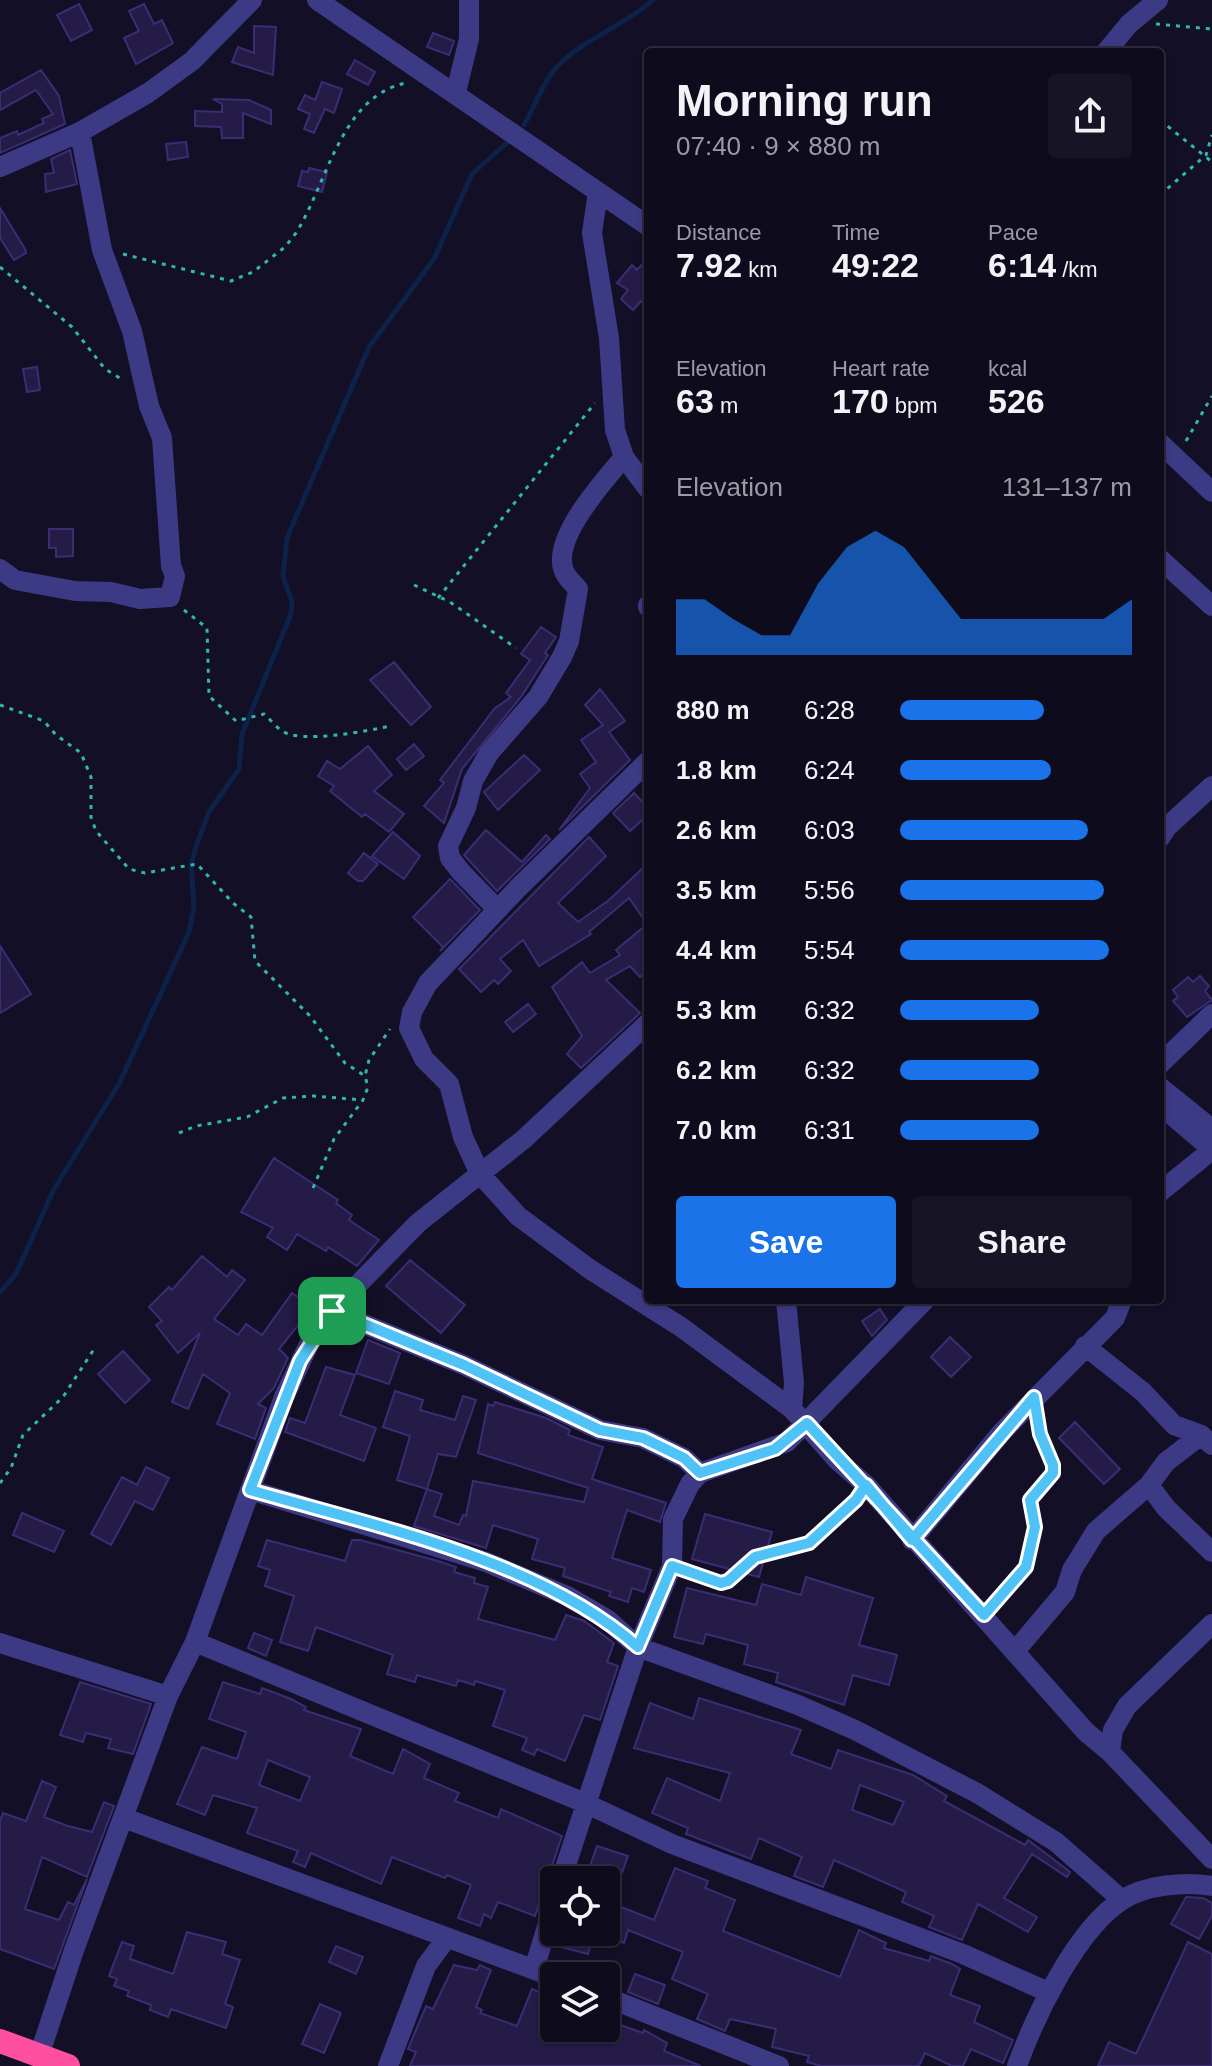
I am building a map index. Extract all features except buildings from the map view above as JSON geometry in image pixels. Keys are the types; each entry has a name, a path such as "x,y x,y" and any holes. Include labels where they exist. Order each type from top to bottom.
{"highway":[{"path":"0,2041 68,2066"}],"street":[{"path":"0,167 80,132 148,93 192,61 252,0"},
{"path":"317,0 427,77 456,92 644,223"},
{"path":"456,92 469,39 469,0"},
{"path":"1109,48 1129,24 1158,0"},
{"path":"0,569 15,580 75,591 111,592 140,599 170,597 175,576 164,481 164,453 143,383 132,331 104,255 80,132"},
{"path":"598,192 592,233 609,338 615,430 624,457 644,484"},
{"path":"1167,450 1212,492"},
{"path":"497,909 450,858 448,846 466,808 473,781 489,753 538,697 565,649 578,589 564,573 563,558 583,504 624,457"},
{"path":"1164,563 1212,606"},
{"path":"641,1297 518,1216 480,1174 463,1137 449,1084 424,1059 409,1028 412,1012 428,983 497,909 644,765"},
{"path":"1164,832 1212,786"},
{"path":"1164,1060 1212,1014"},
{"path":"39,2056 74,1950 168,1696 195,1642 300,1361 332,1311 418,1223 557,1110 644,1027"},
{"path":"1164,1090 1212,1129"},
{"path":"1164,1108 1212,1150 1164,1189"},
{"path":"650,1304 800,1416 837,1460 866,1485 912,1540 1016,1650 1086,1732 1110,1752 1212,1859"},
{"path":"786,1304 800,1416"},
{"path":"565,1866 638,1647 672,1566 673,1519 690,1484 700,1473 775,1449 800,1416 921,1304"},
{"path":"912,1540 1034,1397 1115,1318 1120,1304"},
{"path":"332,1311 464,1365 600,1430 643,1438 684,1458 700,1473"},
{"path":"1085,1346 1143,1392 1180,1429 1206,1440"},
{"path":"1016,1650 1065,1592 1072,1570 1096,1531 1149,1485 1166,1462 1206,1440"},
{"path":"1149,1485 1166,1508 1212,1552"},
{"path":"250,1490 486,1562 567,1596 608,1620 638,1647 798,1705 918,1762 1056,1842 1122,1900"},
{"path":"1110,1752 1113,1730 1127,1706 1212,1624"},
{"path":"195,1642 585,1803 672,1844 963,1954 1048,1992"},
{"path":"0,1643 168,1696"},
{"path":"124,1818 540,1971"},
{"path":"1017,2066 1048,1992 1077,1949 1122,1900 1155,1888 1212,1886"},
{"path":"388,2066 426,1966 446,1939"},
{"path":"534,1969 541,1946"},
{"path":"620,2003 779,2066"}],"path":[{"path":"1129,24 1212,29"},
{"path":"104,255 116,253 216,279 242,279 285,247 296,233 354,120 368,102 389,86 427,77"},
{"path":"1164,124 1212,162"},
{"path":"1164,192 1206,155 1212,135"},
{"path":"0,267 72,327 117,380 143,383"},
{"path":"438,598 544,462 612,386"},
{"path":"1167,450 1212,396"},
{"path":"414,585 516,648"},
{"path":"170,597 207,628 209,696 236,721 264,714 291,735 350,734 390,726"},
{"path":"0,705 44,721 56,735 81,753 91,777 91,817 96,831 129,869 145,873 197,864 233,903 251,917 255,961 310,1016 345,1063 365,1076"},
{"path":"313,1188 334,1139 363,1100 368,1087 365,1076 373,1051 396,1023"},
{"path":"179,1133 247,1117 283,1098 313,1096 363,1100"},
{"path":"0,1483 11,1468 23,1435 63,1397 94,1349"},
{"path":"984,1615 1026,1567 1035,1527 1030,1500 1053,1473 1040,1434 1034,1397"},
{"path":"672,1566 721,1583 728,1581 755,1557 809,1543 856,1500 866,1485"}],"waterway":[{"path":"524,125 555,69 590,41 653,0"},
{"path":"0,1292 16,1274 54,1189 119,1084 189,932 194,907 191,864 199,838 209,812 239,769 242,734 291,614 292,601 283,577 287,538 369,347 434,259 472,174 510,140"}],"route":[{"path":"332,1311 300,1361 250,1490 486,1562 567,1596 608,1620 638,1647 672,1566 721,1583 728,1581 755,1557 809,1543 856,1500 866,1485 912,1540 1034,1397 1040,1434 1053,1465 1053,1473 1030,1500 1035,1527 1026,1567 984,1615 912,1540 866,1485 837,1460 807,1423 775,1449 723,1463 700,1473 684,1458 643,1438 600,1430 464,1365 332,1311"}]}
